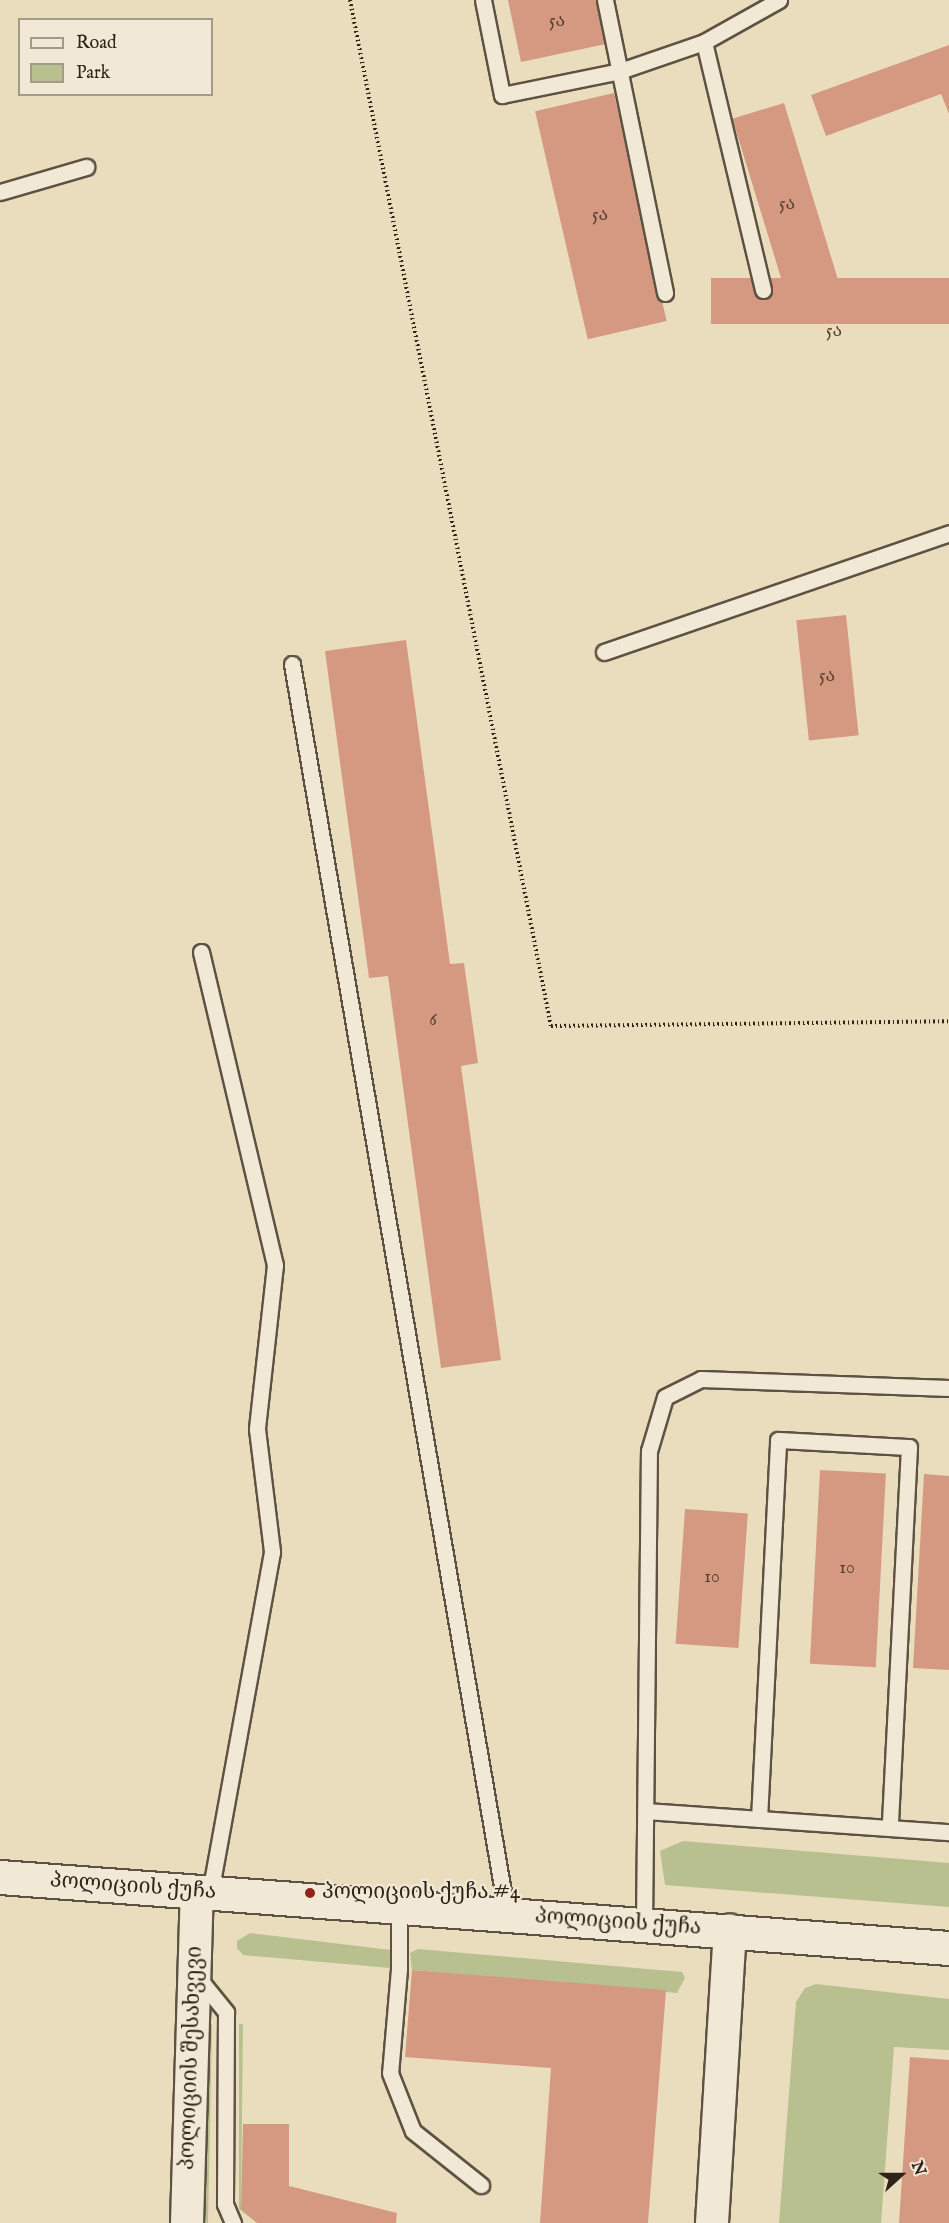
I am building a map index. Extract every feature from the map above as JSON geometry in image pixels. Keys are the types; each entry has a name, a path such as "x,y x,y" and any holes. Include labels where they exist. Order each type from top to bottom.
{"street":[{"name":"პოლიციის ქუჩა","path":"0,1877 949,1948"},
{"name":"პოლიციის შესახვევი","path":"187,2223 194,1973 203,1893"},
{"path":"712,2223 730,1931"}],"lane":[{"path":"483,0 502,95 620,70 704,42 779,0"},
{"path":"605,0 665,293"},
{"path":"704,42 763,290"},
{"path":"0,192 86,167"},
{"path":"604,652 949,532"},
{"path":"292,664 507,1915"},
{"path":"201,952 275,1265 257,1429 272,1552 203,1893"},
{"path":"644,1925 649,1451 665,1397 701,1380 949,1388"},
{"path":"759,1819 778,1440 909,1447 890,1828"},
{"path":"646,1811 949,1832"},
{"path":"399,1907 399,1969 390,2073 413,2131 480,2185"},
{"path":"194,1973 219,1998 226,2012 225,2204 233,2223"}],"path":[{"path":"350,0 551,1026 949,1021"}],"green space":[{"path":"683,1841 949,1863 949,1907 665,1885 660,1851"},
{"path":"250,1933 391,1950 396,1964 390,1968 243,1955 237,1948 237,1941"},
{"path":"418,1949 682,1972 685,1978 677,1993 412,1970 410,1953"},
{"path":"816,1984 949,1999 949,2050 894,2047 881,2223 779,2223 796,2002 805,1988"},
{"path":"208,2024 212,2024 208,2223 205,2223"},
{"path":"239,2024 243,2024 241,2208 257,2223 239,2209"}],"building":[{"path":"508,0 596,0 606,44 521,62"},
{"path":"949,45 949,114 941,94 826,136 811,95"},
{"path":"614,93 667,321 588,339 535,111"},
{"path":"784,103 842,291 790,307 732,119"},
{"path":"711,278 949,278 949,324 711,324"},
{"path":"846,615 859,735 809,741 796,620"},
{"path":"406,640 450,964 464,963 478,1063 461,1066 501,1360 441,1368 388,976 369,978 325,651"},
{"path":"820,1470 886,1473 876,1667 810,1664"},
{"path":"924,1474 949,1476 949,1670 913,1668"},
{"path":"685,1509 748,1513 738,1648 676,1644"},
{"path":"412,1970 666,1990 648,2223 540,2223 551,2068 405,2057"},
{"path":"910,2057 949,2060 949,2223 899,2223"},
{"path":"243,2124 289,2124 289,2186 397,2213 396,2223 257,2223 241,2209"}],"place":[{"name":"პოლიციის ქუჩა #4","path":"310,1893"}]}
